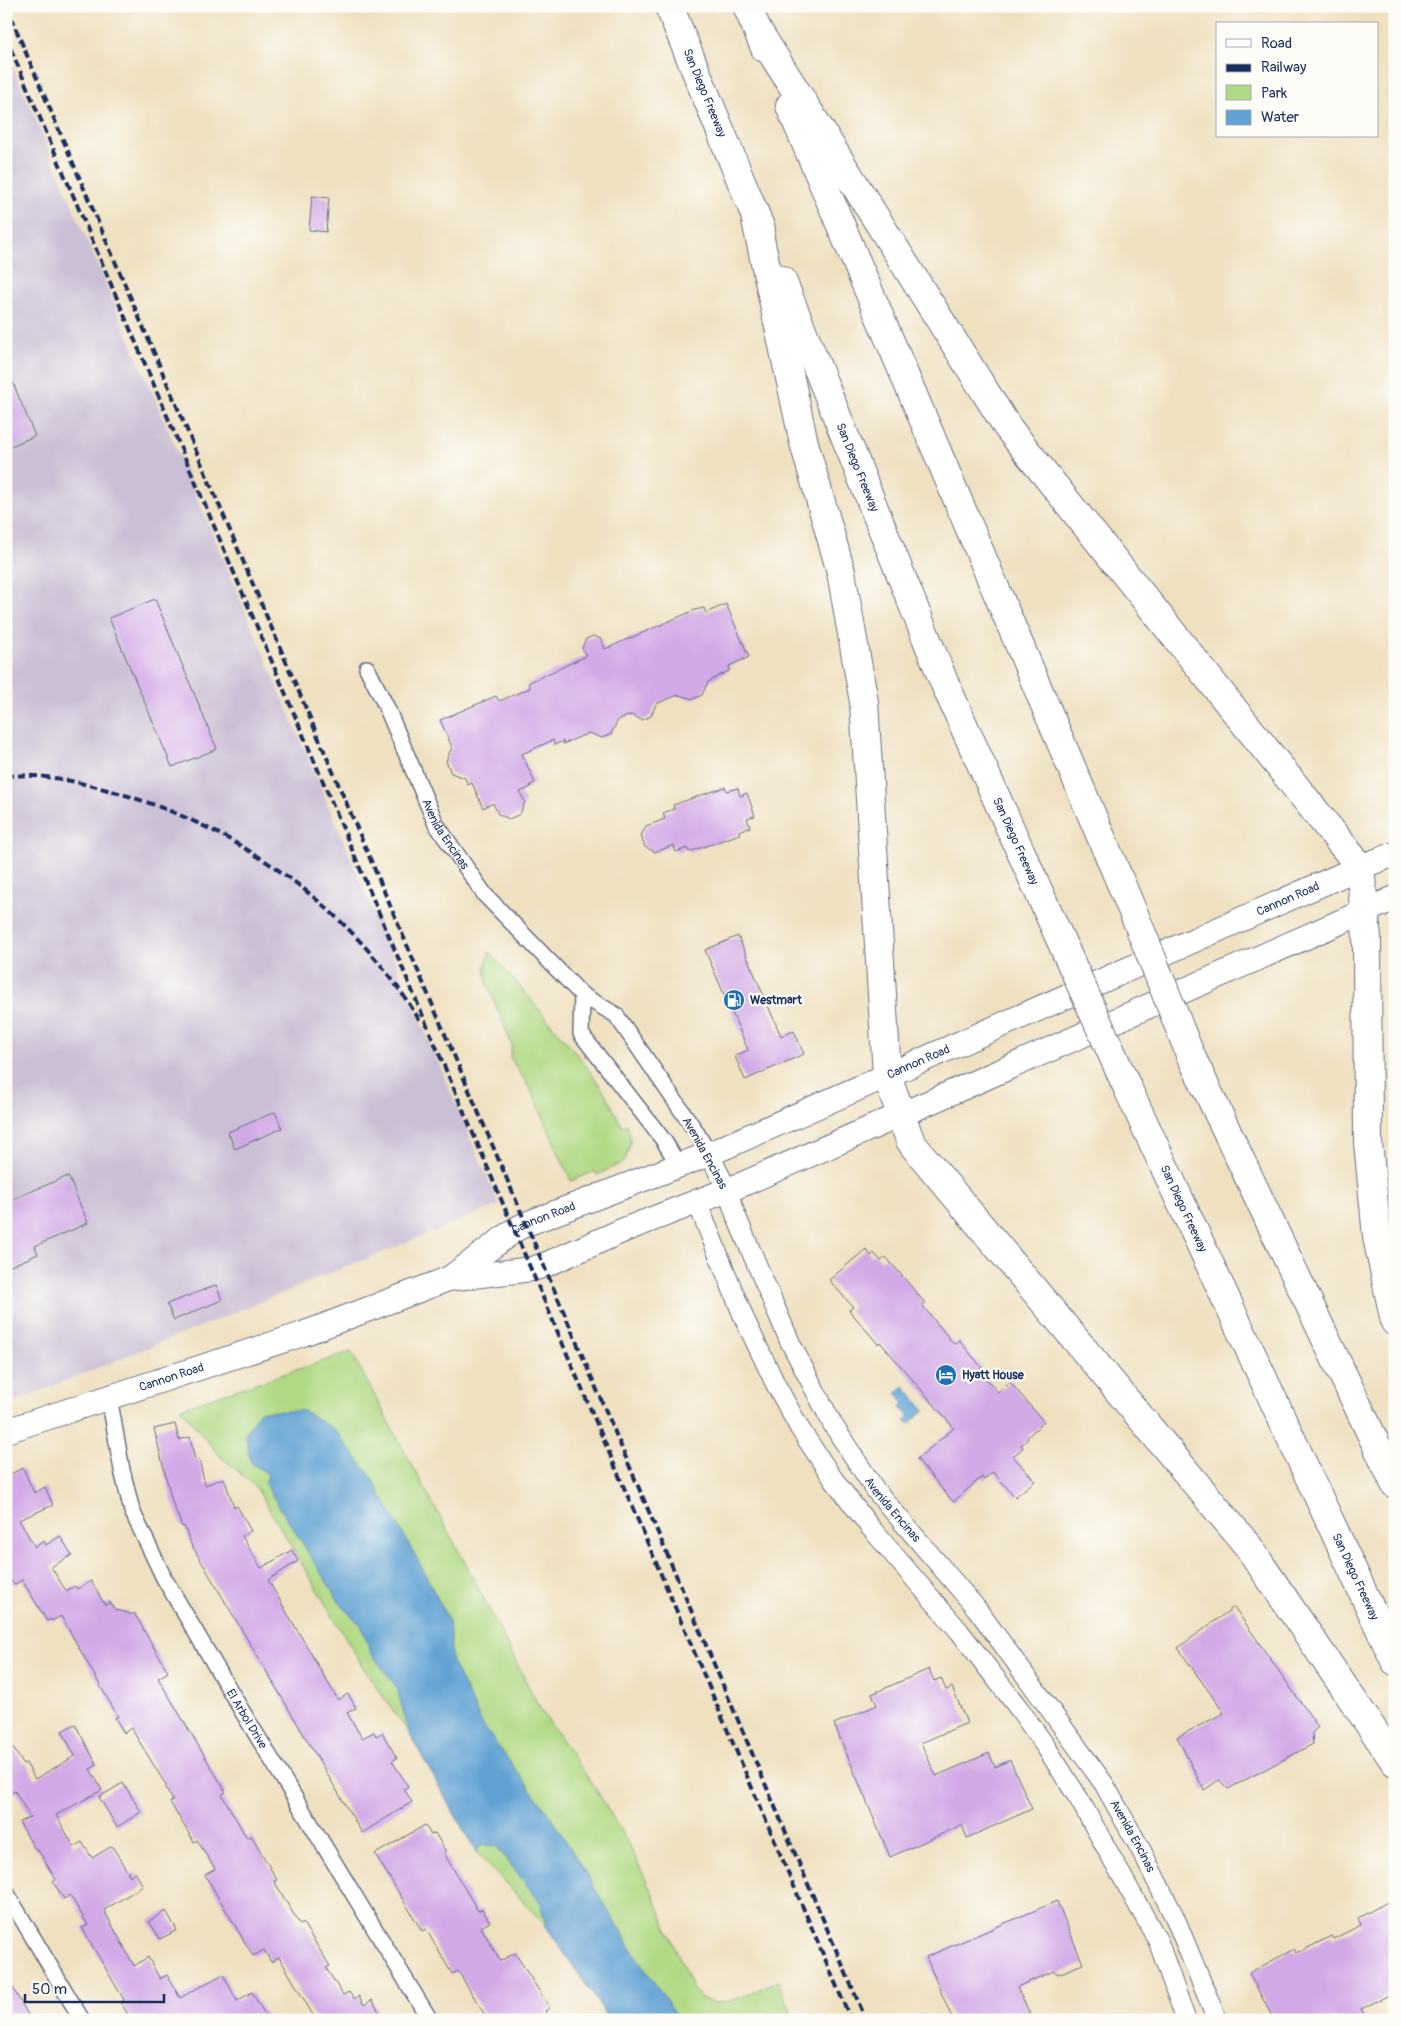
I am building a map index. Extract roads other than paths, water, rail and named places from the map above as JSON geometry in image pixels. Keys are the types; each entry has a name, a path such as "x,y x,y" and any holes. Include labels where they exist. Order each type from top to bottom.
{"highway":[{"name":"San Diego Freeway","path":"669,6 944,682 1128,1089 1395,1661"},
{"path":"752,18 1008,428 1360,867 1367,936 1368,1142 1377,1237 1395,1322"},
{"path":"752,18 1139,926 1190,1054 1395,1484"},
{"path":"754,211 804,443 841,572 864,702 887,1075 913,1145 1248,1546 1395,1762"}],"main road":[{"name":"Cannon Road","path":"448,1279 516,1229 709,1154 1360,867 1395,854"},
{"name":"Cannon Road","path":"6,1431 300,1335 448,1279 532,1270 624,1230 697,1202 1395,898"}],"street":[{"name":"Avenida Encinas","path":"367,668 386,706 436,824 485,895 582,995 616,1015 695,1130 727,1189 736,1216 790,1342 833,1425 876,1491 978,1609 1104,1784 1141,1850 1175,1918 1217,2020"},
{"path":"582,995 581,1034 664,1141 678,1166"},
{"path":"697,1202 744,1318 774,1383 800,1429 834,1480 870,1527 960,1632 1020,1710 1080,1798 1158,1941 1186,2020"},
{"name":"El Arbol Drive","path":"109,1398 122,1470 132,1511 164,1578 238,1706 430,2020"},
{"path":"6,1892 82,2020"}],"water":[{"path":"904,1386 925,1410 909,1424 905,1420 909,1416 901,1407 904,1403 896,1393"},
{"path":"260,1411 304,1411 335,1430 370,1475 420,1564 449,1621 452,1662 484,1727 552,1818 638,1959 680,2020 610,2020 546,1926 540,1902 496,1846 482,1845 476,1852 409,1733 397,1688 371,1653 361,1625 343,1608 265,1484 268,1474 251,1463 245,1433"}],"railway":[{"path":"6,6 866,2020"},
{"path":"6,38 851,2020"},
{"path":"6,776 47,777 115,792 161,808 206,827 249,850 327,908 361,943 392,980 420,1021"}],"place":[{"name":"Westmart","path":"734,1000"},
{"name":"Hyatt House","path":"946,1375"}]}
